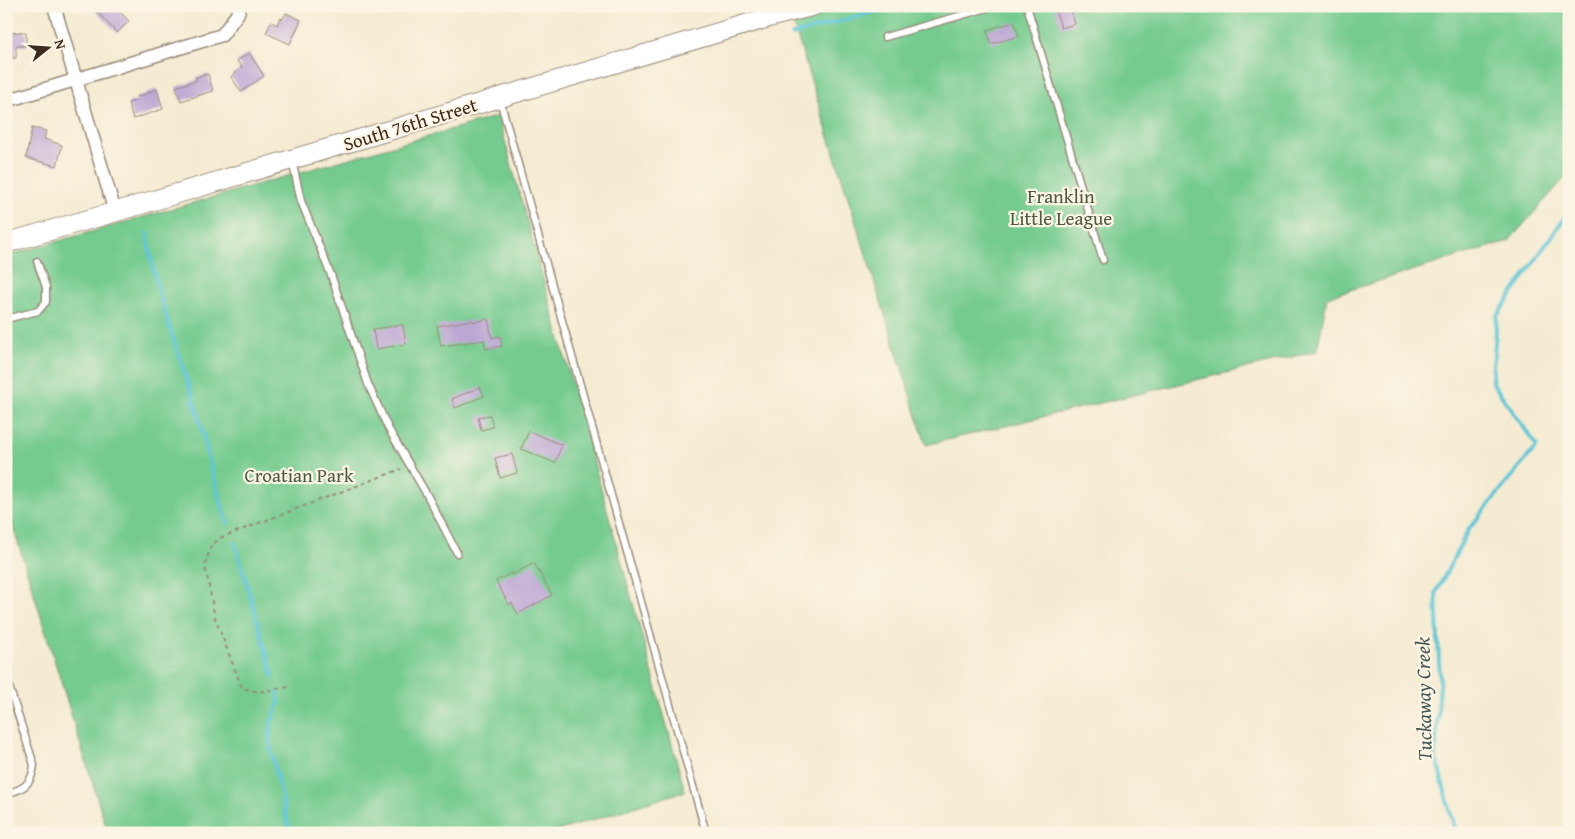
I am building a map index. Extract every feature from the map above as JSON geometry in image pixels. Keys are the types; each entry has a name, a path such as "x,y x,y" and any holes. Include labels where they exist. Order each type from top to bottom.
{"main road":[{"name":"South 76th Street","path":"6,243 499,98 773,11 814,6"}],"street":[{"path":"54,6 115,212"},
{"path":"6,101 222,35 238,13 240,6"}],"lane":[{"path":"885,37 994,6"},
{"path":"1027,6 1103,260"},
{"path":"499,98 706,833"},
{"path":"292,159 301,201 331,275 368,384 388,428 457,553"},
{"path":"6,319 38,310 46,302 46,288 37,261"},
{"path":"6,794 28,783 33,777 34,765 7,680"}],"path":[{"path":"288,688 259,692 242,688 215,618 205,565 212,546 220,538 410,466"}],"green space":[{"name":"Franklin Little League","path":"845,6 1569,6 1569,173 1509,241 1327,297 1317,351 926,445 792,20"},
{"name":"Croatian Park","path":"498,116 685,791 551,833 108,833 6,504 6,256"}],"building":[{"path":"91,6 114,6 129,21 117,33"},
{"path":"1070,6 1075,24 1061,28 1055,9"},
{"path":"286,13 301,20 290,44 266,33 271,22 277,25 280,18 283,19"},
{"path":"1014,22 1019,36 991,44 987,30"},
{"path":"26,32 26,46 16,46 16,58 6,58 6,33"},
{"path":"249,53 264,76 241,92 231,77 242,67 237,61"},
{"path":"208,74 213,91 181,101 176,87 197,80 196,77"},
{"path":"157,89 163,109 133,119 128,103 137,100 136,97"},
{"path":"32,128 46,131 44,139 62,145 57,166 26,158"},
{"path":"488,319 492,338 500,336 502,346 486,349 484,340 441,346 437,326"},
{"path":"403,325 406,344 376,349 373,329"},
{"path":"480,387 484,396 455,408 452,399"},
{"path":"490,415 493,427 481,430 478,417"},
{"path":"529,431 562,445 555,463 521,449"},
{"path":"512,454 517,473 500,478 495,458"},
{"path":"534,563 552,595 518,614 512,603 509,605 496,581"}],"waterway":[{"path":"792,35 894,6"},
{"name":"Tuckaway Creek","path":"1456,833 1435,754 1440,683 1436,593 1468,530 1537,446 1492,382 1497,316 1569,211"},
{"path":"147,233 160,298 199,417 222,508 228,523"},
{"path":"235,543 273,676"},
{"path":"278,692 279,702 271,724 269,742 290,833"}]}
